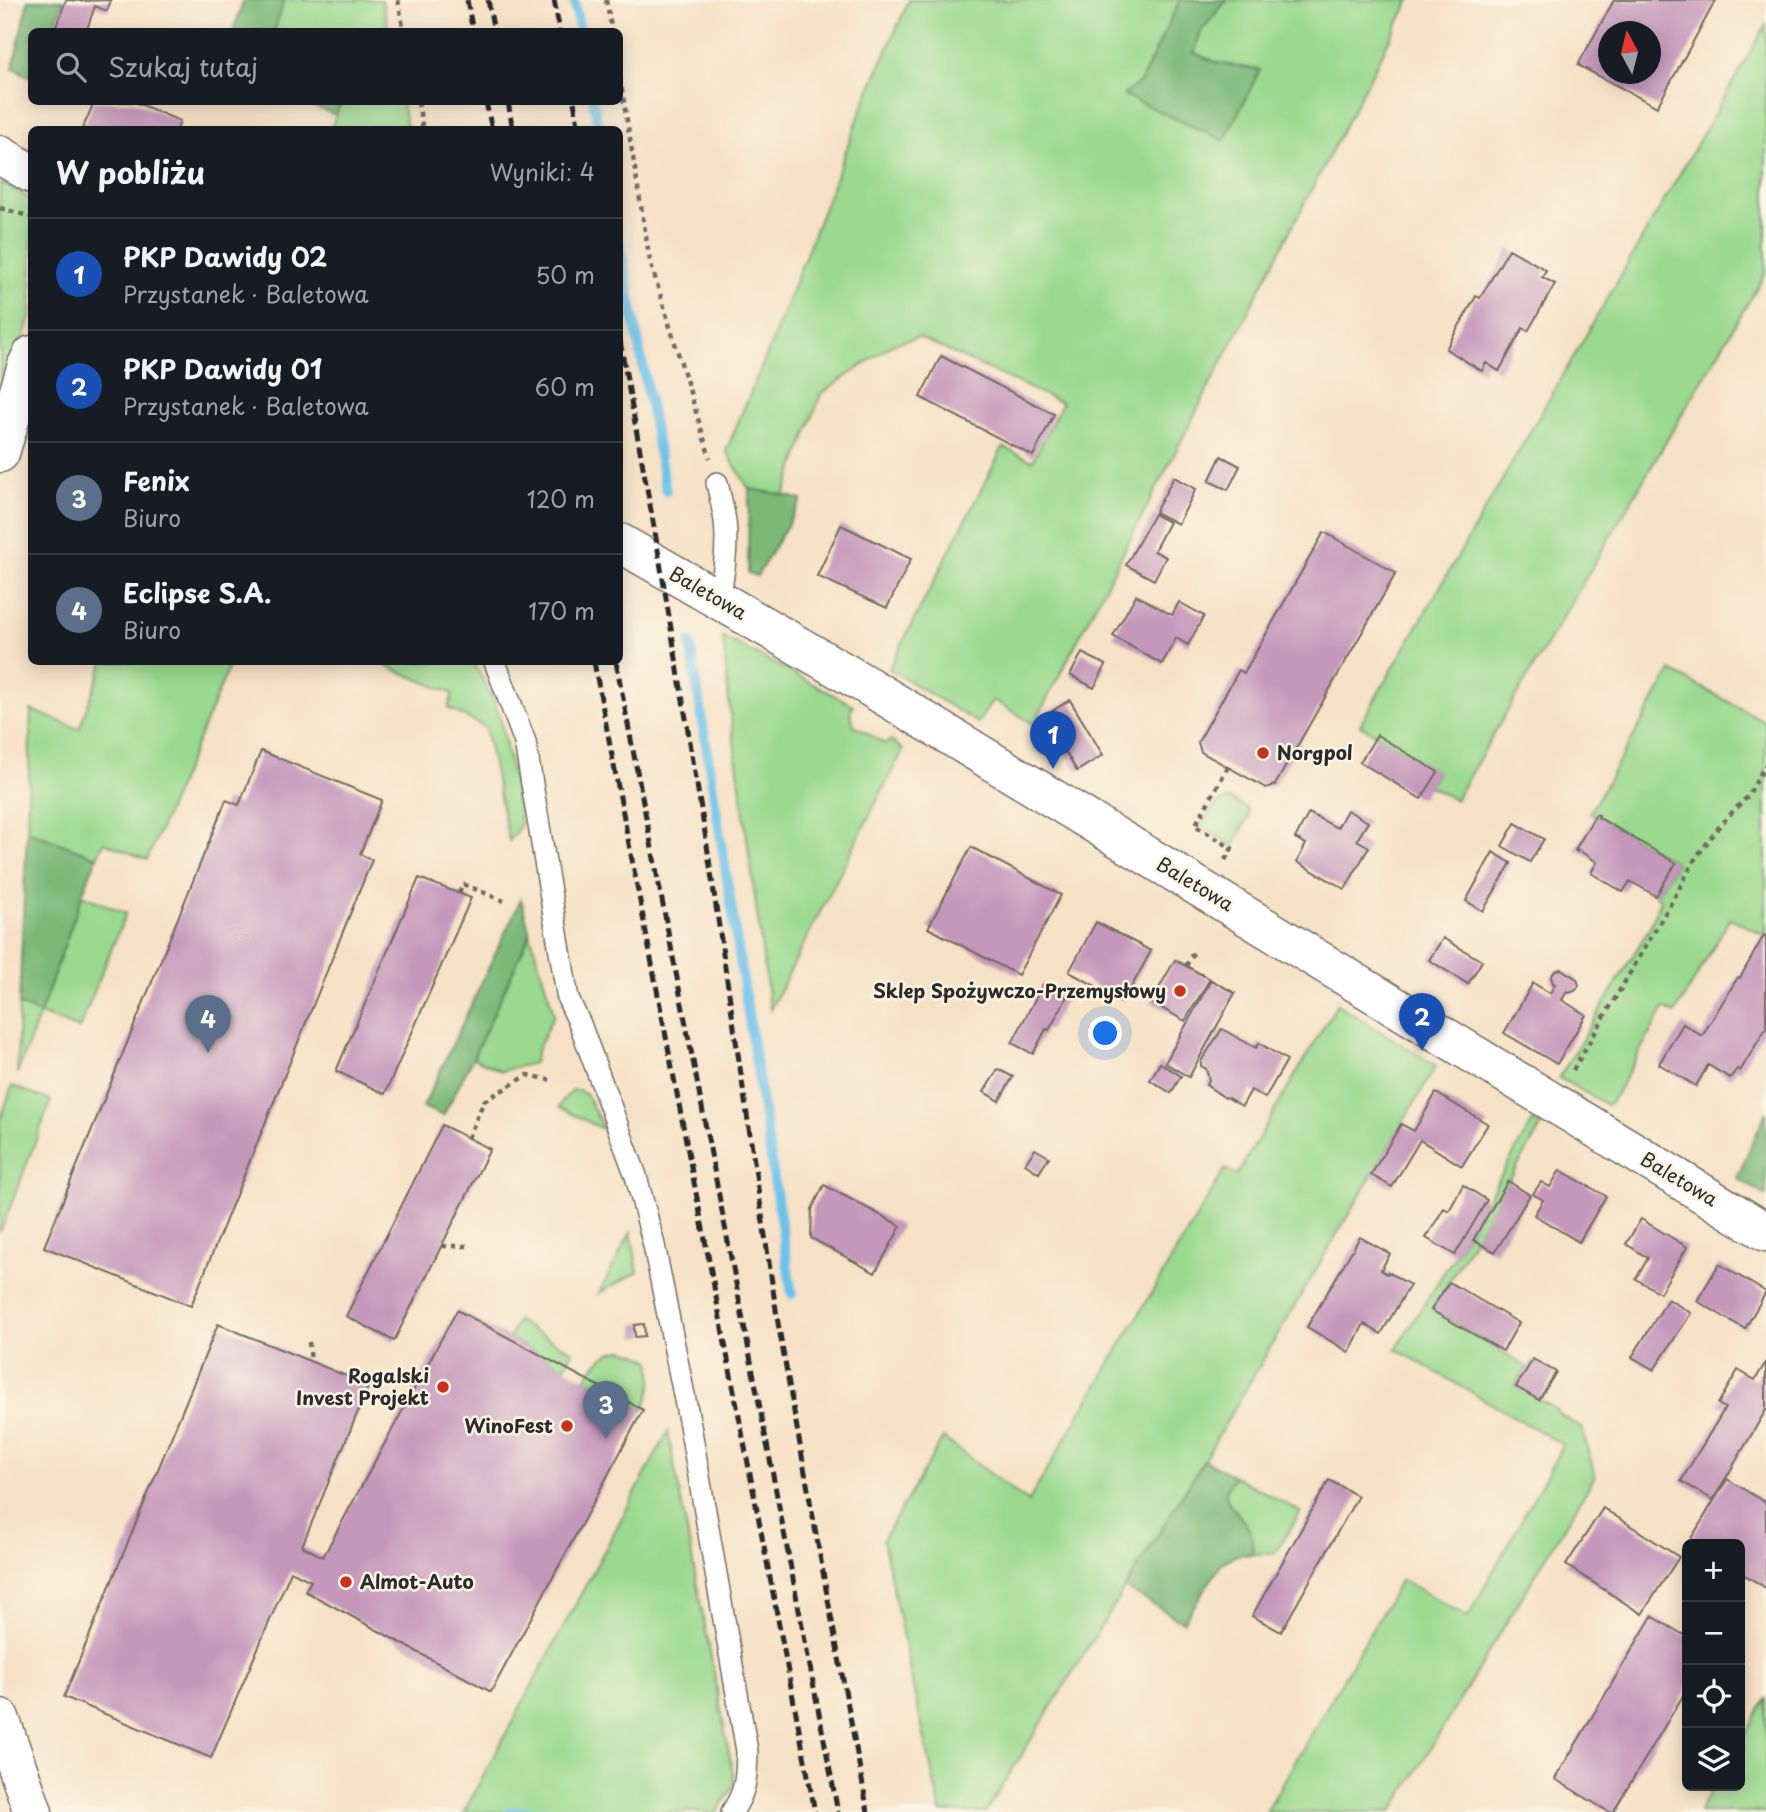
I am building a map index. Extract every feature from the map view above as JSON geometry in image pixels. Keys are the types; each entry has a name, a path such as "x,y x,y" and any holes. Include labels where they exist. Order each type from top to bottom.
{"street":[{"path":"0,155 28,172"},
{"path":"0,453 28,363"},
{"name":"Baletowa","path":"623,544 868,686 1766,1232"},
{"path":"0,1718 33,1812"}],"lane":[{"path":"717,483 725,522 723,578 719,598"},
{"path":"496,665 526,742 568,999 580,1024 636,1176 653,1245 690,1425 747,1751 744,1789 732,1812"}],"path":[{"path":"398,0 403,28"},
{"path":"606,0 611,28"},
{"path":"623,96 650,261 717,483"},
{"path":"419,105 422,126"},
{"path":"0,208 28,216"},
{"path":"1570,1075 1695,859 1722,822 1748,796 1766,764"},
{"path":"1223,865 1232,848 1195,826 1228,767"},
{"path":"459,893 463,884 504,901"},
{"path":"1186,966 1194,951"},
{"path":"468,1138 484,1101 528,1075 550,1080"},
{"path":"442,1246 469,1246"},
{"path":"309,1342 311,1362"}],"green space":[{"path":"28,0 64,0 53,28 28,28 28,76 13,68"},
{"path":"244,0 284,0 275,28 234,28"},
{"path":"284,0 382,0 388,28 275,28"},
{"path":"909,0 1180,0 1141,81 1259,70 1218,63 1194,53 1201,31 1227,0 1410,0 1034,724 993,700 978,723 889,669 1003,447 1033,461 1062,403 918,337 893,344 821,394 784,495 749,489 726,451 772,342 867,96"},
{"path":"1180,0 1227,0 1201,31 1194,53 1218,63 1260,70 1224,141 1123,95 1141,81"},
{"path":"1766,25 1766,272 1455,800 1429,786 1437,772 1360,725"},
{"path":"309,105 340,105 336,115"},
{"path":"340,105 403,105 406,126 332,126"},
{"path":"0,182 28,198 28,323 0,407"},
{"path":"749,489 802,500 757,576 748,573"},
{"path":"723,637 853,705 850,712 854,725 885,744 891,740 903,750 770,1010 729,703"},
{"path":"103,665 230,665 147,860 104,842 97,857 27,831 31,710 79,729"},
{"path":"384,665 475,665 500,717 519,809 520,826 509,841 485,727 448,708 453,694"},
{"path":"1671,671 1766,722 1766,936 1730,918 1675,1014 1664,1008 1611,1103 1607,1105 1559,1078 1649,929 1661,900 1656,896 1676,863 1590,812"},
{"path":"1230,799 1247,808 1249,816 1233,846 1201,826 1215,805"},
{"path":"27,831 97,857 40,1014 19,1005"},
{"path":"82,895 126,913 79,1029 40,1014"},
{"path":"521,899 530,934 443,1116 423,1107"},
{"path":"530,934 554,1014 534,1063 501,1071 473,1058"},
{"path":"1337,1004 1436,1066 1204,1460 986,1812 941,1812 883,1540 943,1438 1028,1502 1225,1169 1237,1175"},
{"path":"19,1005 40,1014 17,1074"},
{"path":"12,1086 51,1101 0,1233 0,1121"},
{"path":"573,1090 586,1094 604,1130 559,1107"},
{"path":"1766,1112 1766,1196 1737,1178"},
{"path":"1533,1121 1542,1125 1432,1310 1527,1367 1515,1386 1556,1409 1582,1429 1595,1476 1392,1812 1266,1812 1401,1579 1468,1617 1563,1445 1396,1349 1455,1255"},
{"path":"631,1232 638,1272 599,1293"},
{"path":"517,1321 573,1352 564,1368 509,1338"},
{"path":"623,1350 651,1361 652,1386 643,1410 585,1379 605,1356"},
{"path":"668,1432 735,1784 717,1812 464,1812"},
{"path":"1204,1460 1234,1476 1226,1497 1250,1531 1253,1554 1236,1555 1223,1562 1183,1622 1125,1588"},
{"path":"1234,1476 1301,1512 1274,1554 1253,1554 1250,1531 1226,1497"},
{"path":"1766,1699 1766,1812 1699,1812 1711,1791 1745,1791 1745,1735"}],"building":[{"path":"66,0 111,0 107,11 95,6 87,28 56,28"},
{"path":"1614,0 1716,0 1657,107 1614,84 1661,84 1661,21 1602,21"},
{"path":"1598,29 1598,76 1578,65"},
{"path":"93,105 142,105 180,121 178,126 84,126"},
{"path":"1509,249 1546,270 1542,277 1555,284 1528,331 1523,328 1499,371 1486,363 1482,371 1446,349 1476,296 1480,298"},
{"path":"941,356 1054,414 1033,456 920,397"},
{"path":"1221,456 1240,466 1228,490 1209,481"},
{"path":"1174,477 1196,489 1178,524 1155,512"},
{"path":"1154,514 1169,522 1154,551 1166,557 1154,580 1126,565"},
{"path":"841,525 911,559 887,608 817,576"},
{"path":"1324,532 1396,573 1275,785 1266,788 1201,752 1198,742 1239,670 1244,673"},
{"path":"1136,595 1172,615 1179,602 1204,616 1188,645 1176,638 1162,664 1113,636"},
{"path":"1082,653 1106,665 1094,688 1070,675"},
{"path":"1070,700 1103,755 1077,771 1044,716"},
{"path":"1377,735 1438,772 1421,799 1360,762"},
{"path":"261,751 382,800 360,854 372,860 191,1306 44,1247 226,800 239,805"},
{"path":"1347,810 1368,822 1357,840 1369,847 1345,889 1297,862 1306,844 1295,838 1309,813 1337,828"},
{"path":"1596,814 1676,863 1656,896 1630,881 1623,892 1591,873 1597,862 1575,850"},
{"path":"1515,823 1544,839 1530,862 1502,846"},
{"path":"971,847 1061,895 1018,975 928,928"},
{"path":"1493,852 1511,863 1483,911 1466,901"},
{"path":"419,878 471,898 385,1094 336,1071"},
{"path":"1096,922 1151,951 1124,1001 1069,972"},
{"path":"1764,935 1766,1028 1740,1071 1737,1069 1730,1078 1708,1065 1696,1086 1659,1064 1683,1024 1702,1036"},
{"path":"1443,938 1482,961 1468,984 1429,960"},
{"name":"Sklep Spożywczo-Przemysłowy","path":"1175,960 1210,979 1185,1021 1151,1002"},
{"path":"1561,969 1577,979 1579,986 1575,991 1567,991 1562,1000 1586,1015 1557,1064 1504,1033 1533,983 1550,993 1555,984 1551,977 1555,971"},
{"path":"1211,980 1235,993 1189,1077 1165,1063"},
{"path":"1043,984 1067,997 1033,1054 1012,1043"},
{"path":"1222,1029 1256,1048 1259,1043 1287,1060 1265,1098 1251,1090 1242,1106 1206,1085 1209,1080 1201,1061"},
{"path":"1160,1063 1181,1076 1171,1093 1150,1080"},
{"path":"998,1069 1013,1077 999,1101 984,1092"},
{"path":"1436,1093 1488,1124 1462,1166 1420,1140 1392,1187 1371,1175 1401,1124 1414,1131"},
{"path":"442,1125 490,1149 394,1341 346,1316"},
{"path":"1035,1149 1049,1157 1039,1173 1025,1164"},
{"path":"1560,1170 1606,1196 1579,1242 1534,1215 1543,1200 1533,1194 1541,1182 1550,1187"},
{"path":"1508,1181 1530,1195 1495,1252 1473,1240"},
{"path":"824,1185 901,1226 875,1273 811,1238 812,1209"},
{"path":"1463,1185 1487,1200 1455,1255 1426,1238 1444,1208 1449,1211"},
{"path":"1641,1219 1687,1247 1660,1293 1636,1279 1648,1258 1626,1244"},
{"path":"1360,1237 1390,1254 1381,1270 1410,1285 1381,1334 1364,1324 1349,1352 1307,1327"},
{"path":"1719,1264 1766,1292 1745,1329 1697,1301"},
{"path":"1449,1282 1519,1323 1503,1351 1431,1310"},
{"path":"1668,1299 1691,1313 1654,1370 1632,1357"},
{"path":"457,1310 643,1410 491,1692 305,1591 311,1581 291,1571 211,1758 64,1697 218,1324 369,1385 302,1546 323,1557"},
{"path":"644,1324 645,1336 635,1337 634,1325"},
{"path":"1533,1359 1556,1372 1539,1400 1516,1387"},
{"path":"1766,1362 1766,1410 1713,1500 1681,1481 1725,1408 1718,1404 1738,1370 1755,1380"},
{"path":"1727,1479 1766,1503 1766,1588 1745,1575 1745,1539 1691,1539"},
{"path":"1329,1480 1358,1496 1281,1632 1252,1616"},
{"path":"1603,1508 1679,1557 1642,1614 1566,1565"},
{"path":"1652,1616 1682,1634 1682,1697 1613,1812 1555,1779"}],"waterway":[{"path":"574,0 579,28"},
{"path":"594,105 598,126"},
{"path":"623,259 666,491"},
{"path":"690,642 792,1294"},
{"path":"510,1812 563,1812"}],"railway":[{"path":"467,0 472,28"},
{"path":"488,0 493,28"},
{"path":"554,0 559,28"},
{"path":"487,105 491,126"},
{"path":"509,105 512,126"},
{"path":"575,105 578,126"},
{"path":"623,357 706,839 778,1323 868,1812"},
{"path":"595,665 815,1812"},
{"path":"617,665 838,1812"}],"place":[{"name":"Norgpol","path":"1263,753"},
{"name":"PKP Dawidy 02","path":"1053,769"},
{"name":"Sklep Spożywczo-Przemysłowy","path":"1180,991"},
{"name":"PKP Dawidy 01","path":"1422,1051"},
{"name":"Eclipse S.A.","path":"208,1053"},
{"name":"Rogalski Invest Projekt","path":"443,1387"},
{"name":"WinoFest","path":"567,1426"},
{"name":"Fenix","path":"606,1439"},
{"name":"Almot-Auto","path":"346,1582"}]}
